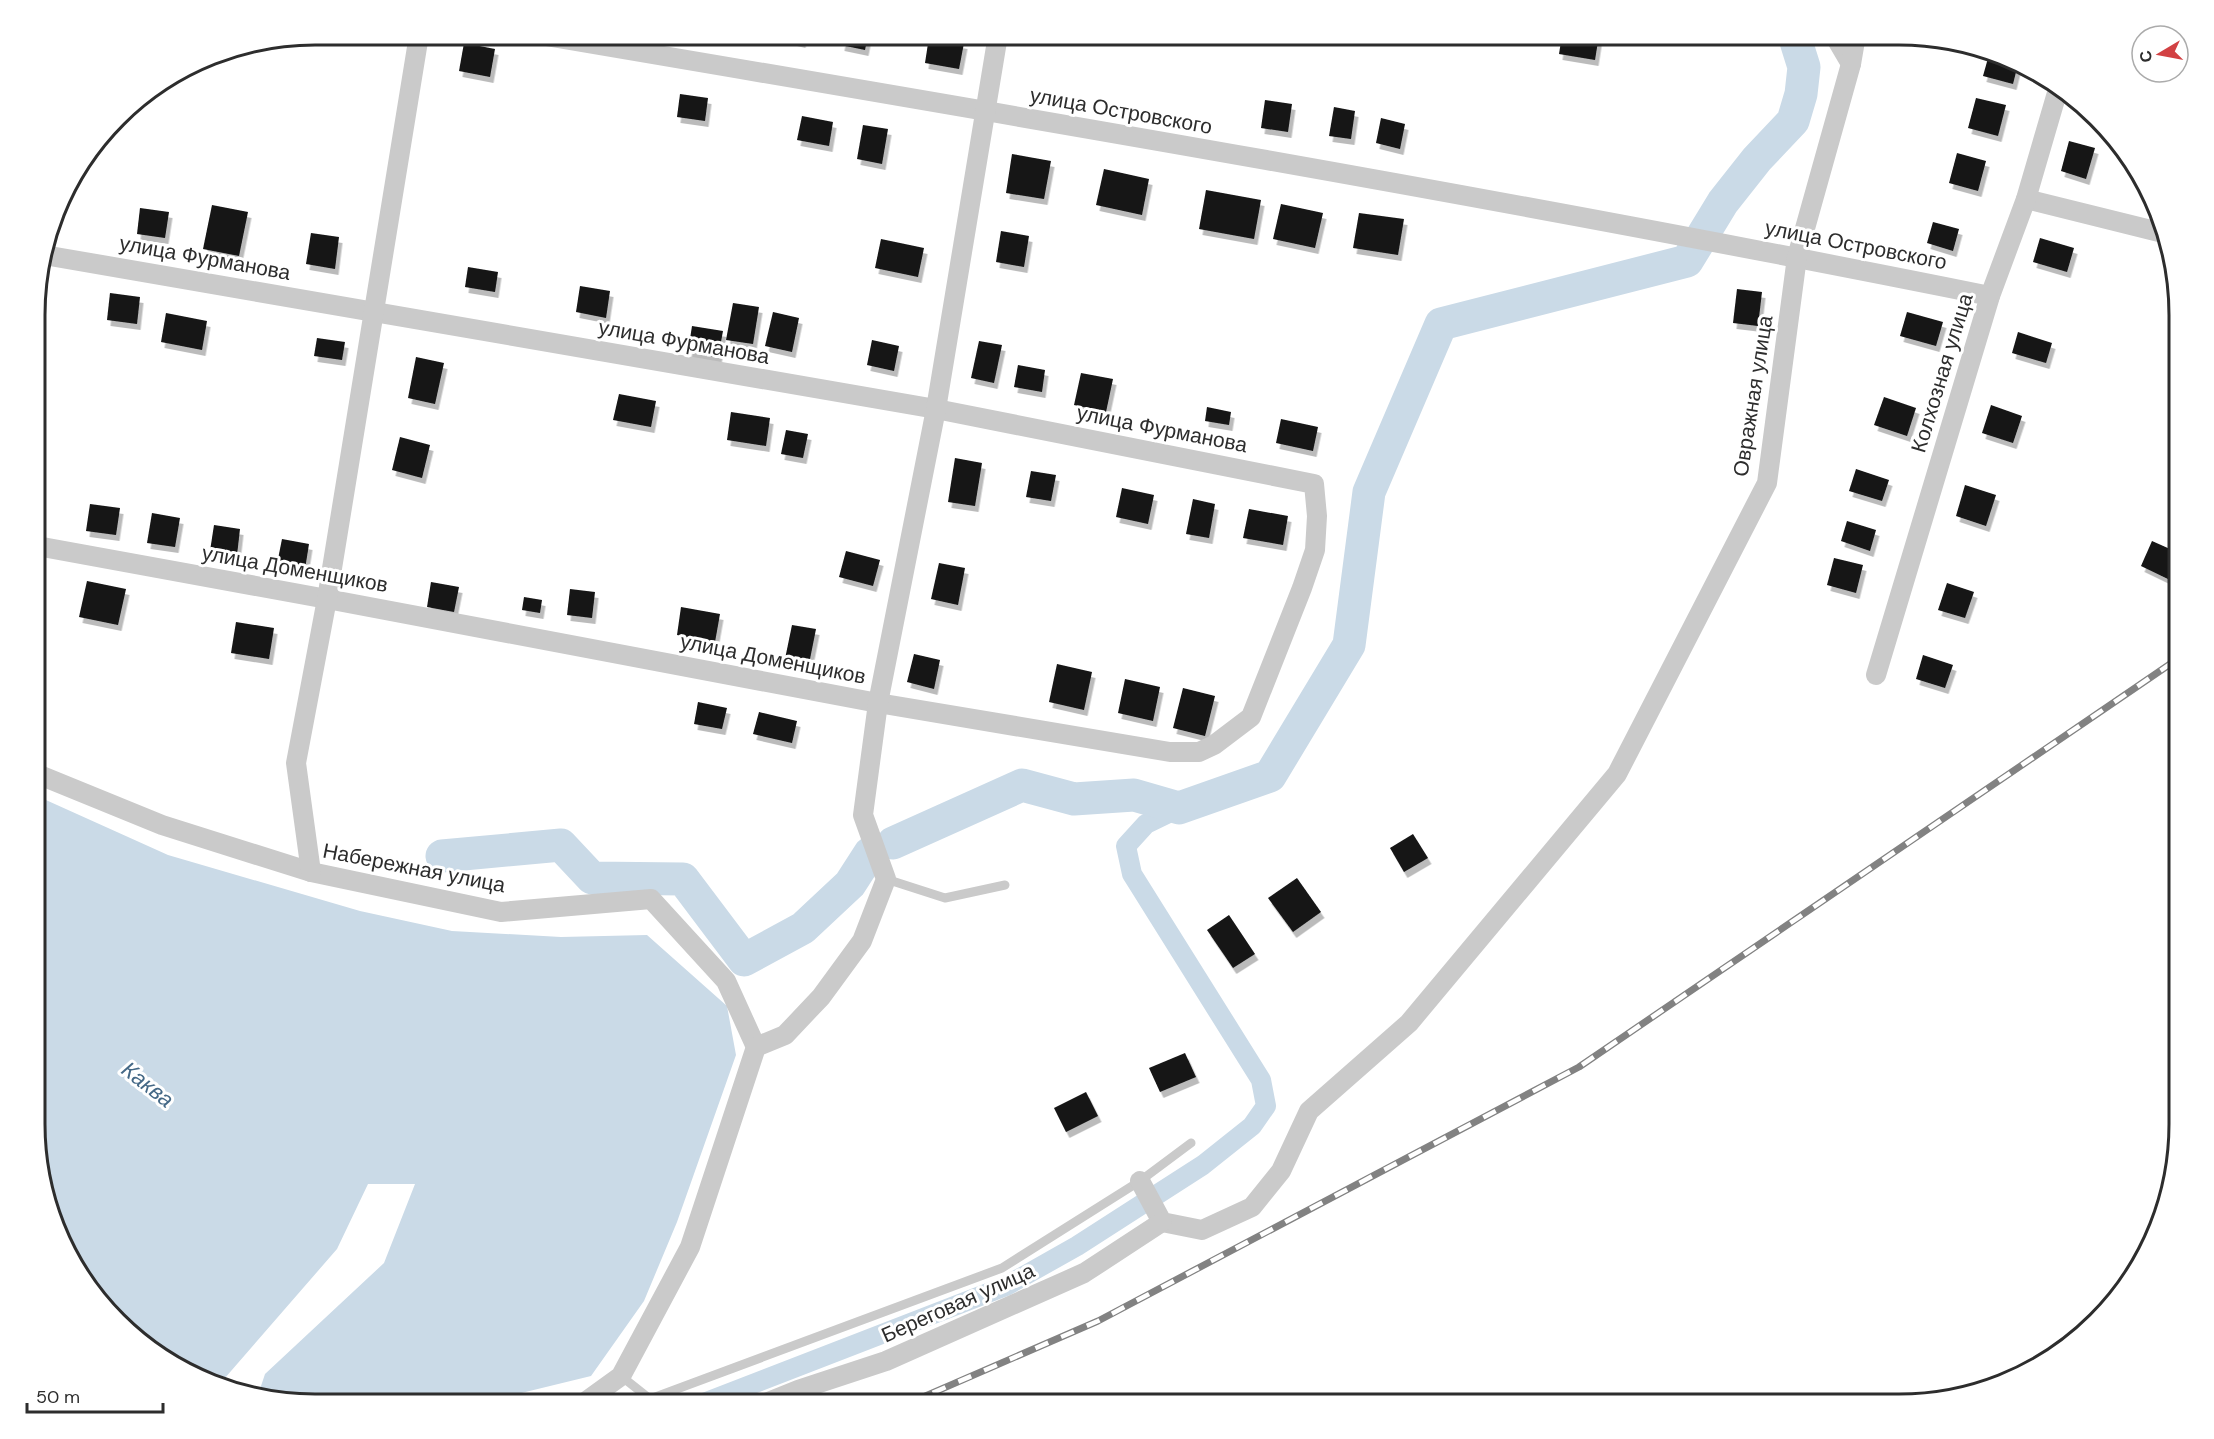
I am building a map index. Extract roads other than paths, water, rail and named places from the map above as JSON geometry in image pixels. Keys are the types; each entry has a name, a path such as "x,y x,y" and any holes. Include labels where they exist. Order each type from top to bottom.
{"street":[{"path":"311,872 296,763 327,599 417,45"},
{"name":"улица Островского","path":"604,45 1693,238 1990,296"},
{"path":"596,1394 621,1376 690,1247 756,1047 784,1035 821,997 862,941 886,879 863,815 878,703 936,409 996,45"},
{"path":"1840,45 1851,64"},
{"name":"Овражная улица","path":"1162,1222 1202,1230 1252,1207 1281,1171 1309,1112 1409,1023 1617,774 1767,483 1797,258 1851,64 1854,45"},
{"name":"Колхозная улица","path":"1876,675 1990,296 2026,199 2056,96"},
{"path":"2026,199 2156,231"},
{"name":"улица Фурманова","path":"51,256 936,409 1314,484"},
{"name":"улица Доменщиков","path":"45,547 878,703 1170,752 1199,752 1214,745 1251,717 1315,550 1317,516 1314,484"},
{"name":"Набережная улица","path":"45,777 162,825 311,872 501,912 651,898 726,981 756,1047"},
{"path":"1140,1181 1162,1222"},
{"name":"Береговая улица","path":"788,1394 886,1361 1084,1273 1162,1222"}],"lane":[{"path":"886,879 945,898 1005,885"},
{"path":"663,1394 1002,1268 1140,1181 1191,1143"},
{"path":"621,1376 644,1394"}],"water":[{"name":"Каква","path":"45,800 168,855 360,911 452,931 561,937 647,935 727,1006 736,1055 677,1222 644,1301 591,1376 517,1394 315,1394 260,1389 265,1374 384,1263 415,1184 368,1184 337,1249 225,1378 195,1366 165,1349 124,1315 90,1274 73,1244 59,1211 47,1159 45,1124"}],"waterway":[{"path":"893,843 1022,785 1074,799 1134,795 1179,808 1270,776 1349,645 1369,492 1441,324 1687,261 1723,202 1757,159 1793,121 1801,94 1804,67 1797,45"},
{"path":"727,1394 1006,1286 1077,1246 1203,1165 1252,1126 1266,1106 1261,1080 1132,874 1126,846 1146,824 1179,808"},
{"path":"442,856 561,845 592,878 683,879 744,960 803,928 850,884 870,853"}],"railway":[{"path":"930,1394 1098,1321 1579,1067 2169,665"}]}
